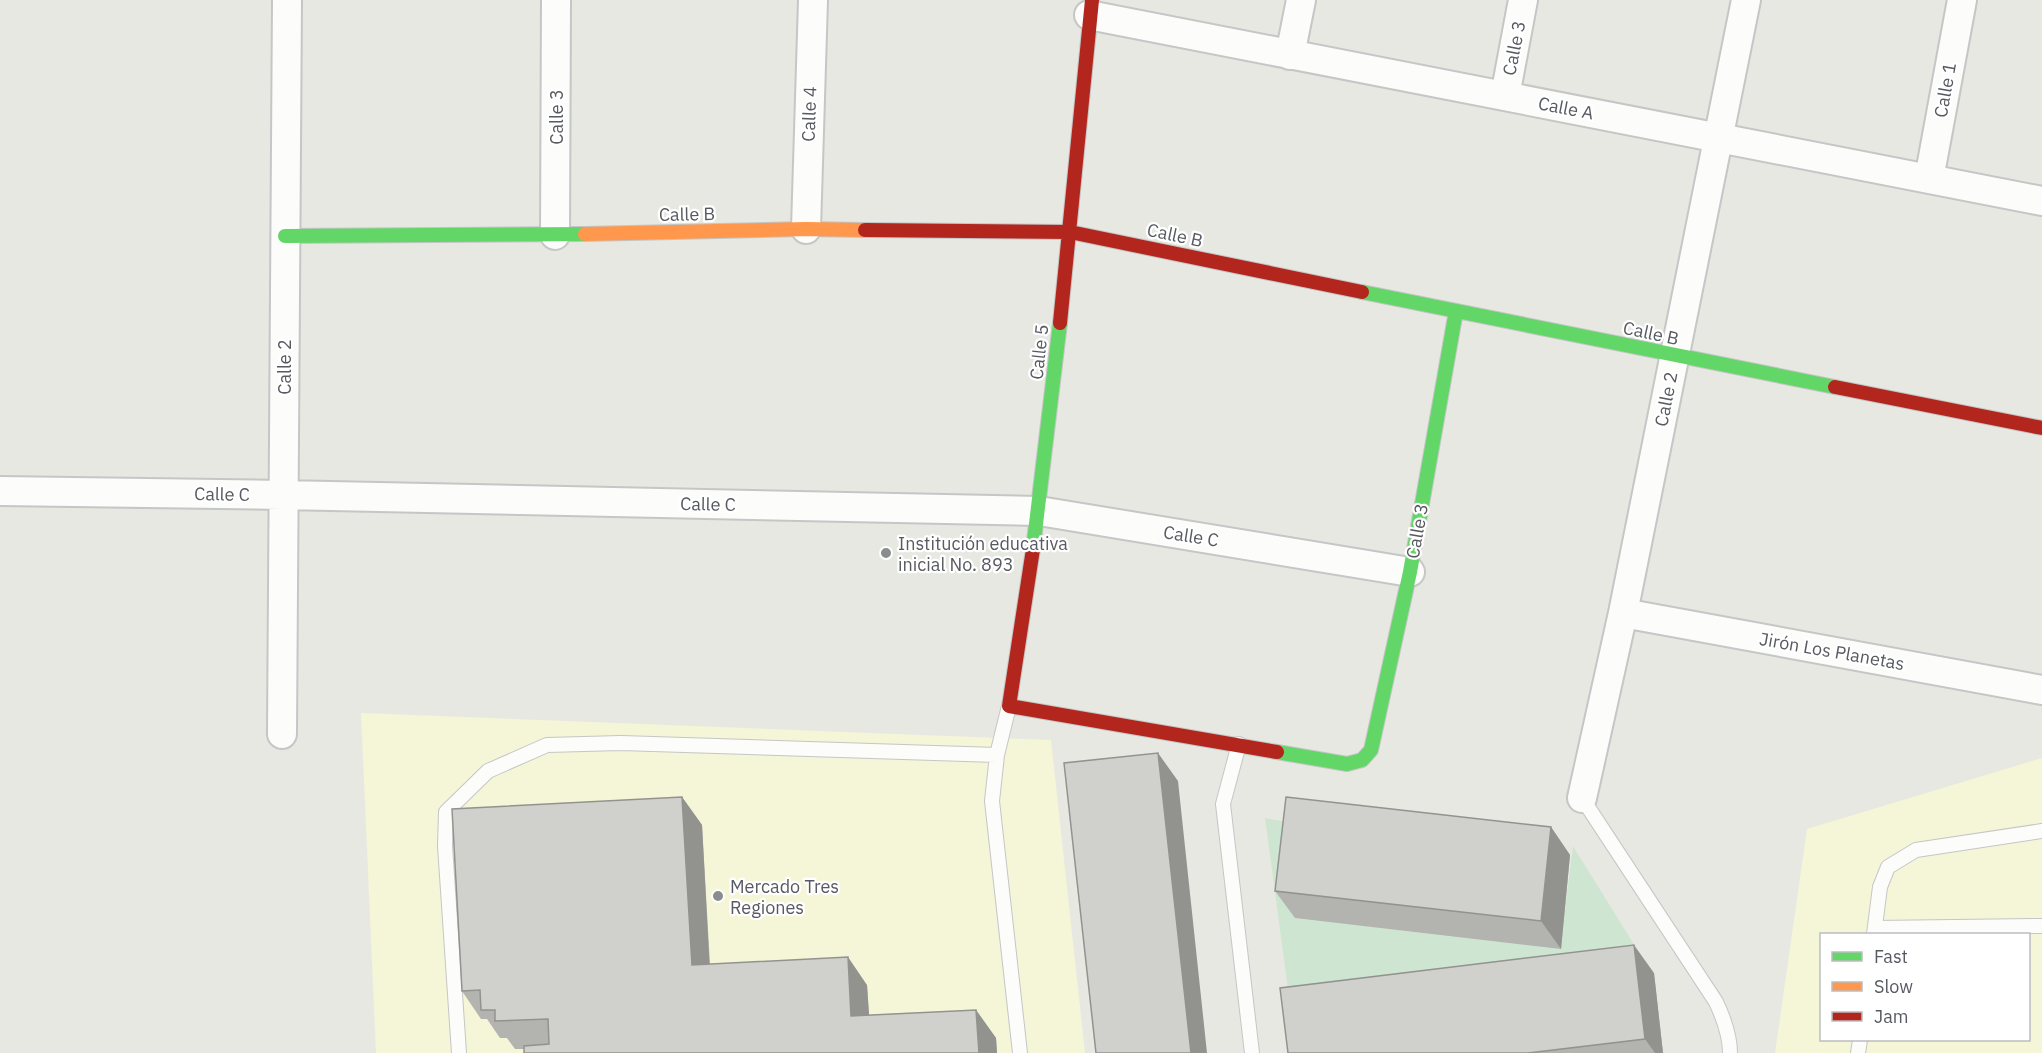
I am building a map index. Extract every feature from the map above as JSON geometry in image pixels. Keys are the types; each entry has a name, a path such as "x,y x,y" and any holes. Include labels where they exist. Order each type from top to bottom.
{"street":[{"name":"Calle 2","path":"282,734 287,0"},
{"name":"Calle 3","path":"555,235 556,0"},
{"name":"Calle 4","path":"806,229 813,0"},
{"path":"1290,55 1301,0"},
{"name":"Calle 3","path":"1505,96 1523,0"},
{"name":"Calle 2","path":"1582,798 1623,613 1746,0"},
{"name":"Calle 1","path":"1929,179 1962,0"},
{"name":"Calle A","path":"1091,8 1290,55 2042,201"},
{"name":"Calle 5","path":"1009,706 1039,512 1070,232 1091,8"},
{"name":"Calle B","path":"285,236 555,235 806,229 1070,232 1675,356 2042,428"},
{"name":"Calle 3","path":"1239,744 1347,764 1362,760 1371,750 1410,572 1456,311"},
{"name":"Calle C","path":"0,491 1039,512 1410,572"},
{"name":"Jirón Los Planetas","path":"1623,613 2042,690"},
{"path":"1009,706 1239,744"}],"lane":[{"path":"1009,706 997,755 992,801 1020,1053"},
{"path":"459,1053 445,846 446,812 488,771 547,745 557,744 621,742 997,755"},
{"path":"1239,744 1223,804 1252,1053"},
{"path":"1582,798 1716,1002 1725,1022 1730,1053"},
{"path":"2042,831 1916,850 1888,867 1880,887 1875,931 2042,926"}],"shaded area":[{"name":"Mercado Tres Regiones","path":"361,713 1051,740 1085,1053 376,1053"},
{"path":"2042,758 2042,1053 1775,1053 1807,829"},
{"path":"1265,818 1305,825 1560,949 1573,846 1643,959 1289,997"}],"building":[{"path":"1158,753 1191,1053 1096,1053 1064,763"},
{"path":"682,797 692,965 848,957 851,1016 976,1010 979,1053 524,1053 524,1046 549,1044 548,1019 495,1021 495,1010 481,1010 480,990 462,991 452,809"},
{"path":"1286,797 1551,827 1541,921 1275,891"},
{"path":"1634,945 1645,1039 1528,1053 1288,1053 1280,988"}],"traffic: fast":[{"path":"285,236 585,234"},
{"path":"1362,292 1835,387"},
{"path":"1277,752 1347,764 1362,760 1371,750 1410,572 1456,311"},
{"path":"1033,549 1060,323"}],"traffic: slow":[{"path":"585,234 806,229 865,230"}],"traffic: jam":[{"path":"1060,323 1092,0"},
{"path":"865,230 1070,232 1362,292"},
{"path":"1835,387 2042,428"},
{"path":"1033,549 1009,706 1277,752"}],"place":[{"name":"Institución educativa inicial No. 893","path":"886,553"},
{"name":"Mercado Tres Regiones","path":"718,896"}]}
